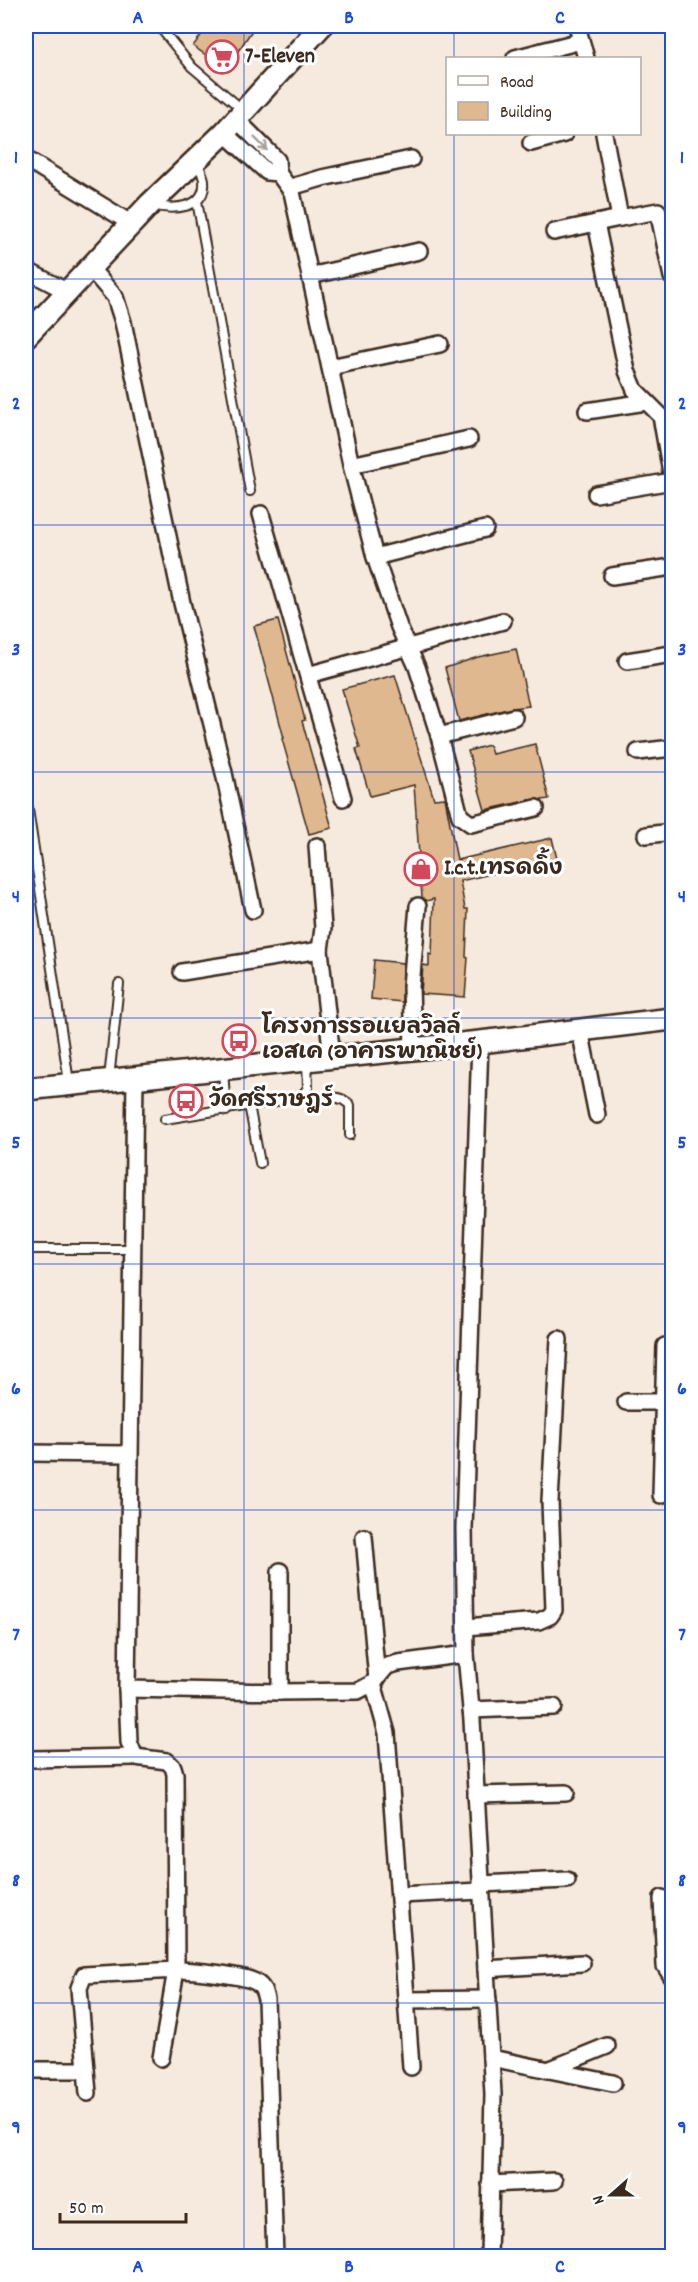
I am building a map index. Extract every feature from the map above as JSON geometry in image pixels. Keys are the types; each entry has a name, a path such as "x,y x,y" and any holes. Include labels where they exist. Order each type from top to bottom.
{"main road":[{"path":"26,336 150,204 235,121 321,26"},
{"path":"26,1089 480,1042 672,1019"}],"street":[{"path":"577,26 586,57"},
{"path":"519,57 581,41"},
{"path":"235,121 277,160 278,173 291,187 351,465 375,556 396,617 417,667 439,736 460,816 465,822 471,824 536,808"},
{"path":"531,143 560,135"},
{"path":"604,135 620,218"},
{"path":"26,159 132,224"},
{"path":"291,187 411,159"},
{"path":"554,232 658,212 672,277"},
{"path":"596,223 627,371 635,390 661,416 672,479 596,494"},
{"path":"310,276 419,251"},
{"path":"91,269 115,297 123,322 182,603 224,773 253,910"},
{"path":"26,270 68,292"},
{"path":"330,367 440,344"},
{"path":"587,411 646,402"},
{"path":"351,465 470,439"},
{"path":"261,514 343,798"},
{"path":"375,556 485,529"},
{"path":"612,576 672,567"},
{"path":"308,675 503,621"},
{"path":"627,661 672,654"},
{"path":"439,736 514,717"},
{"path":"638,752 672,748"},
{"path":"646,836 672,832"},
{"path":"317,846 323,928 320,950 332,1057"},
{"path":"413,1048 411,987 418,906"},
{"path":"182,972 320,950"},
{"path":"580,1030 597,1115"},
{"path":"480,1042 464,1528 466,1654 493,2094 489,2256"},
{"path":"135,1077 127,1689 129,1742 135,1757"},
{"path":"466,1627 539,1622 550,1616 554,1610 550,1501 560,1339"},
{"path":"661,1495 668,1402 665,1346"},
{"path":"626,1402 668,1402"},
{"path":"26,1453 129,1454"},
{"path":"364,1537 375,1681 387,1733 411,2067"},
{"path":"280,1571 280,1692"},
{"path":"127,1689 358,1691 375,1681 387,1666 466,1654"},
{"path":"471,1710 554,1707"},
{"path":"32,1759 135,1757 167,1761 173,1767 175,1774 176,1970 161,2058"},
{"path":"476,1795 566,1793"},
{"path":"399,1895 567,1880"},
{"path":"662,1898 665,1966 672,1977"},
{"path":"486,1969 582,1963"},
{"path":"88,2093 79,1988 84,1975 176,1970 254,1980 262,1988 266,1999 275,2256"},
{"path":"406,2000 488,2000"},
{"path":"548,2070 607,2046"},
{"path":"491,2058 613,2083"},
{"path":"26,2070 86,2070"},
{"path":"490,2184 554,2181"}],"lane":[{"path":"159,26 235,121"},
{"path":"150,204 167,209 179,208 197,201 203,192 204,178 196,160"},
{"path":"197,201 250,491"},
{"path":"26,796 70,1083"},
{"path":"109,1080 119,984"},
{"path":"165,1119 226,1111 301,1097 308,1088 307,1059"},
{"path":"223,1068 226,1111"},
{"path":"305,1094 312,1098 341,1097 346,1101 350,1105 350,1135"},
{"path":"249,1105 260,1163"},
{"path":"26,1249 132,1249"}],"building":[{"name":"7-Eleven","path":"208,26 255,26 226,69 193,46"},
{"path":"278,620 305,720 302,721 332,828 309,834 282,739 284,738 254,626"},
{"path":"516,649 529,706 459,721 445,668 478,657"},
{"path":"395,675 434,799 445,798 457,860 552,838 557,859 460,881 465,909 468,909 465,997 421,994 423,965 429,966 429,954 432,955 434,899 426,901 422,897 414,785 370,796 356,749 360,748 342,689"},
{"path":"535,744 549,799 534,799 485,810 468,751 489,745 492,754"},
{"path":"374,960 403,963 402,1002 371,999"}],"place":[{"name":"7-Eleven","path":"222,57"},
{"name":"I.c.t.เทรดดิ้ง","path":"421,869"},
{"name":"โครงการรอแยลวิลล์ เอสเค (อาคารพาณิชย์)","path":"239,1041"},
{"name":"วัดศรีราษฎร์","path":"186,1101"}]}
